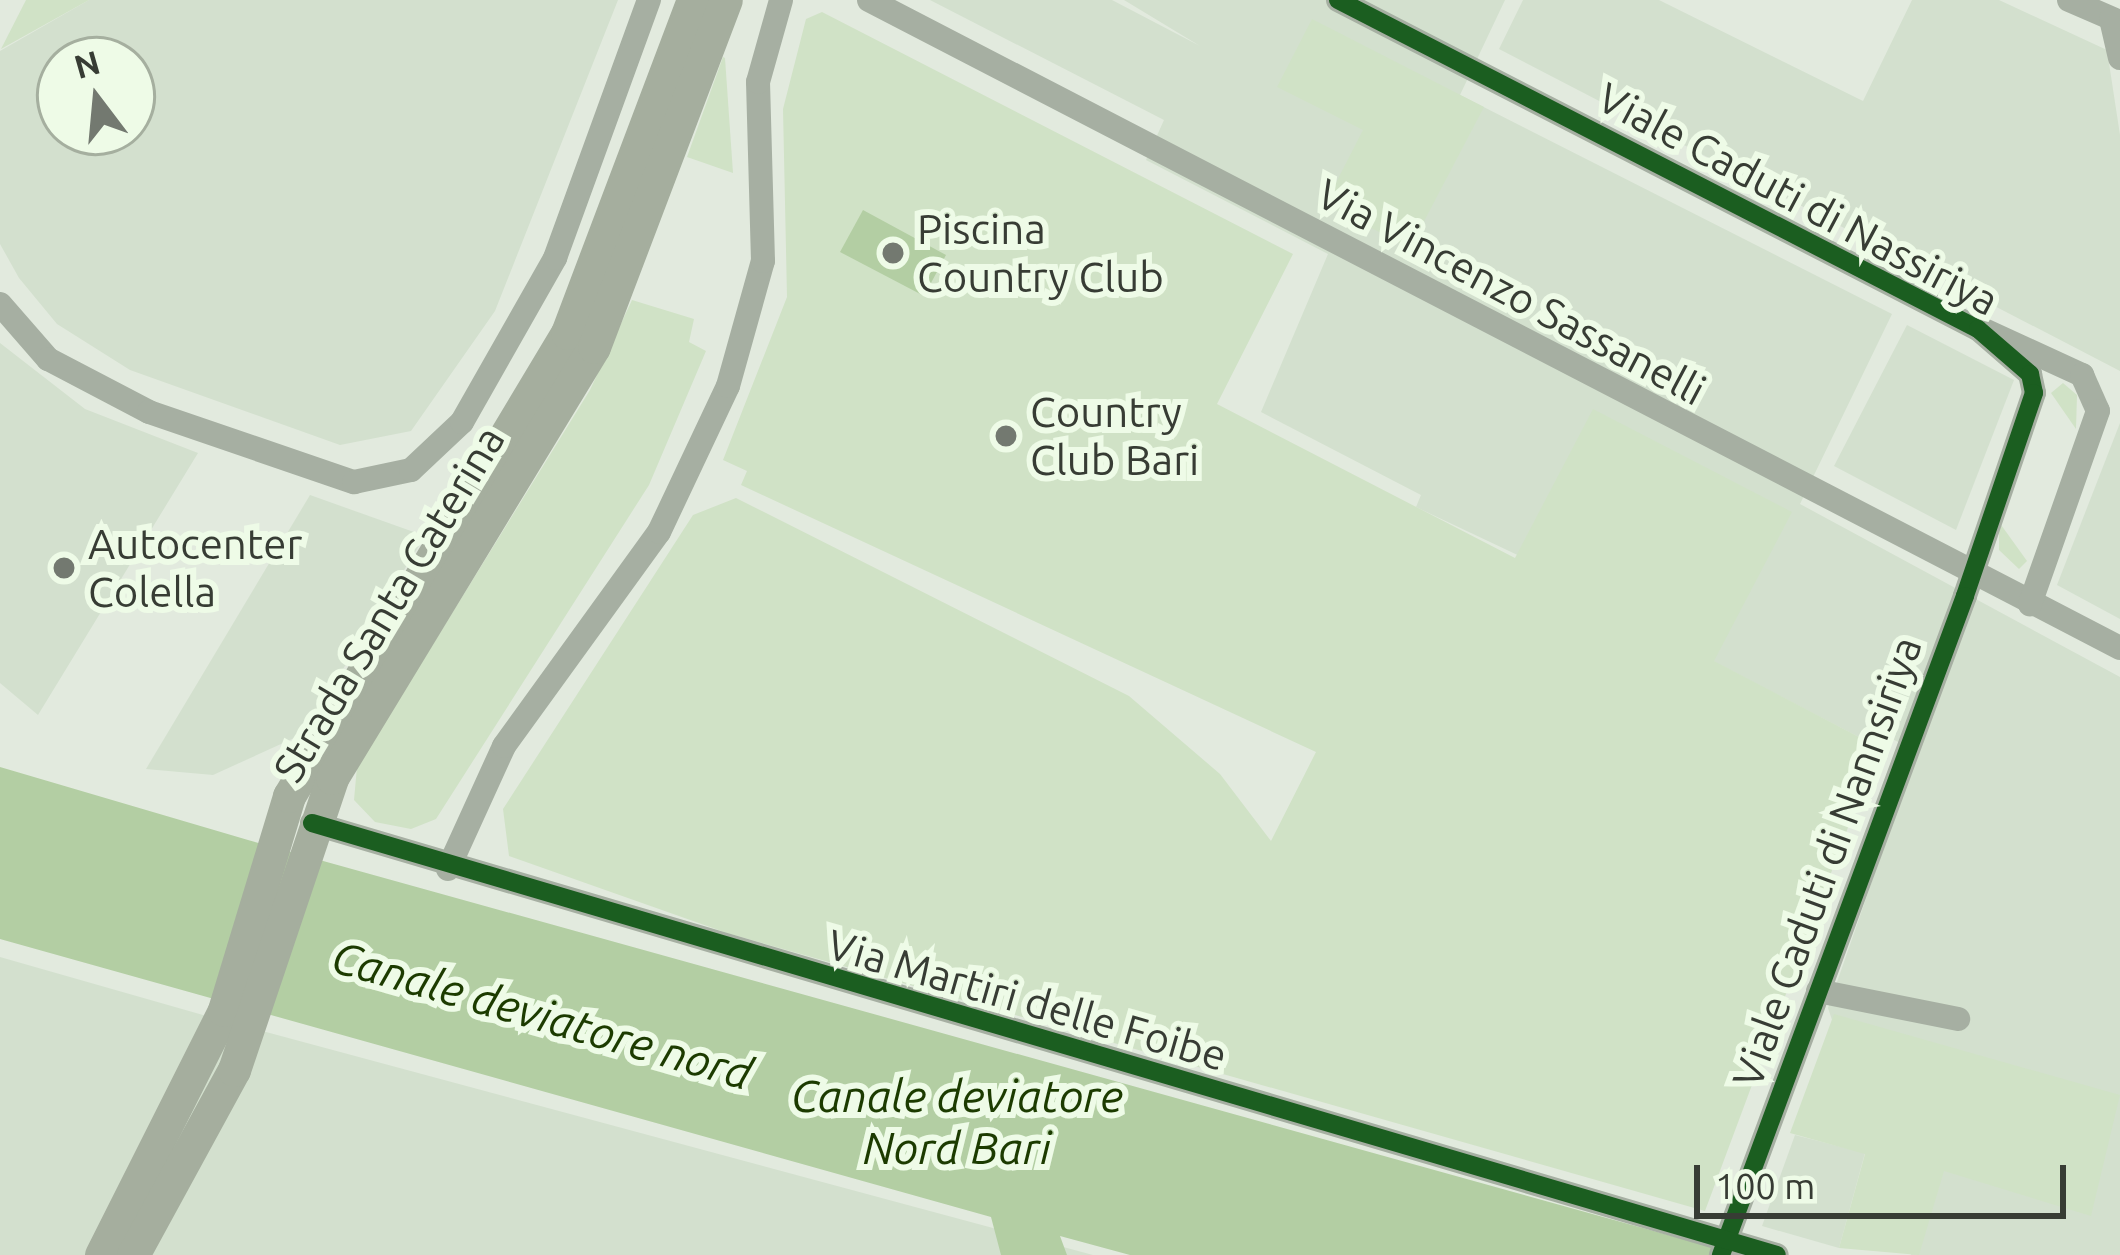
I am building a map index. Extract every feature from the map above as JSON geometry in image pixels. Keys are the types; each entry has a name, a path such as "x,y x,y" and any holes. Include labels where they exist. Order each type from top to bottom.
{"street":[{"path":"0,304 48,359 149,412 353,482 411,470 463,422 555,258 649,0"},
{"name":"Strada Santa Caterina","path":"133,1255 238,1014 297,834 567,333 694,0"},
{"name":"Strada Santa Caterina","path":"297,834 594,347 726,0"},
{"path":"448,869 504,746 659,532 728,386 764,261 758,82 781,0"},
{"name":"Via Vincenzo Sassanelli","path":"869,0 1970,575 2120,648"},
{"name":"Viale Caduti di Nassiriya","path":"1337,0 1978,329 2030,374 2034,393 1970,575"},
{"path":"2069,0 2115,21 2120,58"},
{"path":"1978,329 2045,350 2082,375 2098,411 2030,604"},
{"name":"Viale Caduti di Nannsiriya","path":"1722,1248 1970,575"},
{"name":"Via Martiri delle Foibe","path":"297,834 448,869 1722,1248 1777,1255"},
{"path":"1818,991 1958,1019"},
{"name":"Strada Santa Caterina","path":"100,1255 238,1014"}],"shaded area":[{"path":"26,0 89,0 1,49"},
{"path":"89,0 618,0 495,311 411,431 340,445 130,370 57,324 19,278 0,244 0,51"},
{"path":"930,0 1112,0 1200,46 1124,0 1505,0 1460,95 1892,314 1800,504 2120,677 2120,1255 1911,1255 1828,1008 1917,752 1883,734 1878,747 1713,661 1719,650 1416,507 1421,495 1261,412 1328,254 1146,160 1164,120"},
{"path":"1523,0 1659,0 1863,101 1912,0 1999,0 2107,50 2120,135 2120,371 1499,49"},
{"path":"822,12 1293,254 1217,404 1515,558 1593,409 1792,512 1714,661 1878,747 1705,1211 727,933 509,856 503,809 693,515 736,498 1129,696 1220,774 1271,841 1316,752 741,485 747,471 723,460 787,297 783,109 806,19"},
{"path":"1312,19 1484,107 1410,248 1325,204 1363,130 1277,87"},
{"path":"725,58 733,173 687,157"},
{"path":"632,300 694,319 689,342 706,351 649,485 436,819 411,829 375,822 354,800 357,767 590,390"},
{"path":"1907,325 2014,380 1956,530 1834,466"},
{"name":"Autocenter Colella","path":"0,343 85,409 198,453 38,715 0,683"},
{"path":"2063,383 2077,395 2076,429 2051,393"},
{"path":"2120,423 2120,619 2057,585"},
{"path":"310,495 425,536 303,734 213,775 146,769"},
{"path":"1999,522 2027,561 2019,569 1999,550"},
{"path":"0,957 210,1017 1093,1255 0,1255"},
{"path":"1834,1014 2120,1095 2091,1216 1944,1171 1919,1255 1839,1248 1865,1154 1790,1133"},
{"path":"1795,1135 1865,1153 1839,1248 1762,1226"}],"water":[{"name":"Piscina Country Club","path":"863,210 946,255 924,296 840,252"},
{"name":"Canale deviatore Nord Bari","path":"0,767 1740,1255 1130,1255 1060,1236 1067,1255 1001,1255 991,1217 0,939"}],"cycle path":[{"path":"1338,0 1978,329 2030,374 2034,393 1965,596 1721,1255"},
{"path":"312,823 1777,1255"}],"place":[{"name":"Piscina Country Club","path":"893,253"},
{"name":"Country Club Bari","path":"1006,436"},
{"name":"Autocenter Colella","path":"64,568"}],"water label":[{"name":"Canale deviatore nord","path":"542,1015"}]}
